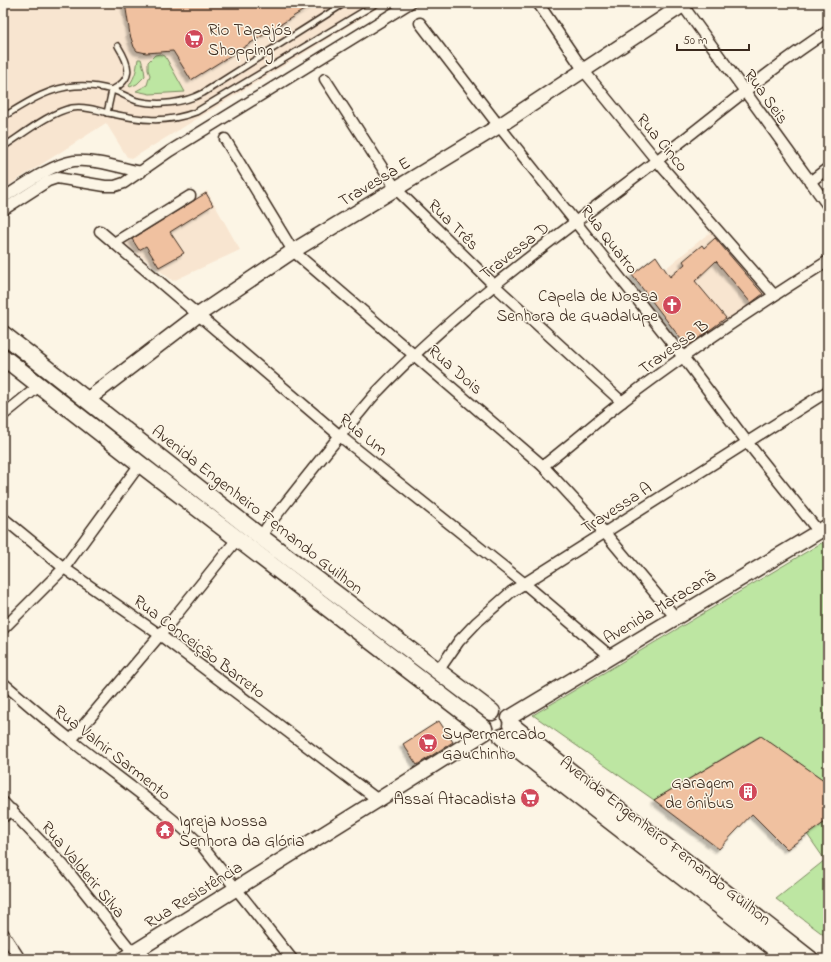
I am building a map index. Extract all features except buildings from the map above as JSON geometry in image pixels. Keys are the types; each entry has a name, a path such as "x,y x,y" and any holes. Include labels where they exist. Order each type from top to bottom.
{"main road":[{"name":"Avenida Engenheiro Fernando Guilhon","path":"3,334 261,537 492,712 502,712 507,727 788,959"},
{"name":"Avenida Engenheiro Fernando Guilhon","path":"3,357 485,730 493,738 507,727"},
{"path":"485,730 485,719 492,712"},
{"name":"Avenida Engenheiro Fernando Guilhon","path":"507,727 810,959"}],"street":[{"path":"3,210 48,181 57,178 115,186 124,183 170,151 410,3"},
{"name":"Rua Cinco","path":"538,3 584,71 657,161 774,295"},
{"name":"Travessa E","path":"87,400 198,315 293,251 499,126 683,4"},
{"name":"Rua Seis","path":"683,4 744,92 828,206"},
{"name":"Rua Quatro","path":"420,23 499,126 683,357 747,442 824,529"},
{"name":"Travessa D","path":"261,537 267,526 376,393 415,355 494,285 576,221 657,161 744,92 828,31"},
{"name":"Rua Três","path":"325,79 396,189 494,285 622,402"},
{"name":"Rua Dois","path":"226,139 293,251 543,466 605,533 676,618"},
{"path":"3,198 56,167 74,161 88,161 141,172"},
{"path":"56,167 57,178"},
{"path":"810,182 828,168"},
{"path":"114,243 190,196"},
{"name":"Rua Um","path":"100,231 340,436 525,584 610,656"},
{"name":"Travessa B","path":"543,466 622,402 683,357 774,295 828,261"},
{"path":"3,415 39,386"},
{"name":"Travessa A","path":"438,671 459,641 476,622 494,606 525,584 828,391"},
{"path":"3,629 64,568 140,464"},
{"name":"Rua Conceição Barreto","path":"3,518 64,568 160,635 378,800"},
{"name":"Avenida Maracanã","path":"507,727 610,656 824,529"},
{"path":"71,740 160,635 238,538"},
{"name":"Rua Valnir Sarmento","path":"3,683 71,740 170,817 202,846 292,959"},
{"name":"Rua Resistência","path":"131,957 485,730"},
{"name":"Rua Valderir Silva","path":"3,802 64,866 131,957"},
{"path":"3,817 12,810"},
{"path":"3,933 20,959"}],"lane":[{"path":"3,117 35,97 58,89 76,86 112,90 137,101 158,103 192,98 203,93 345,3"},
{"path":"3,147 60,111 73,108 88,108 142,120 180,118 196,112 377,3"},
{"path":"107,113 112,90 125,82 127,75 128,66 126,59 118,46"}],"shaded area":[{"path":"8,3 386,3 133,158 127,157 106,123 3,189 3,6"},
{"path":"207,191 240,250 173,281 123,242"},
{"path":"714,229 769,296 710,336 665,269"}],"green space":[{"path":"160,54 165,56 185,92 150,94 136,91 147,85 150,75 148,70 148,62 155,55"},
{"path":"138,59 141,59 145,76 137,84 130,87 129,86 135,73"},
{"path":"828,539 828,783 760,736 654,800 533,715"},
{"path":"828,820 828,938 776,899 825,860 807,834"}],"place":[{"name":"Rio Tapajós Shopping","path":"194,39"},
{"name":"Capela de Nossa Senhora de Guadalupe","path":"672,305"},
{"name":"Supermercado Gauchinho","path":"428,743"},
{"name":"Garagem de ônibus","path":"748,792"},
{"name":"Assaí Atacadista","path":"530,798"},
{"name":"Igreja Nossa Senhora da Glória","path":"165,830"}]}
